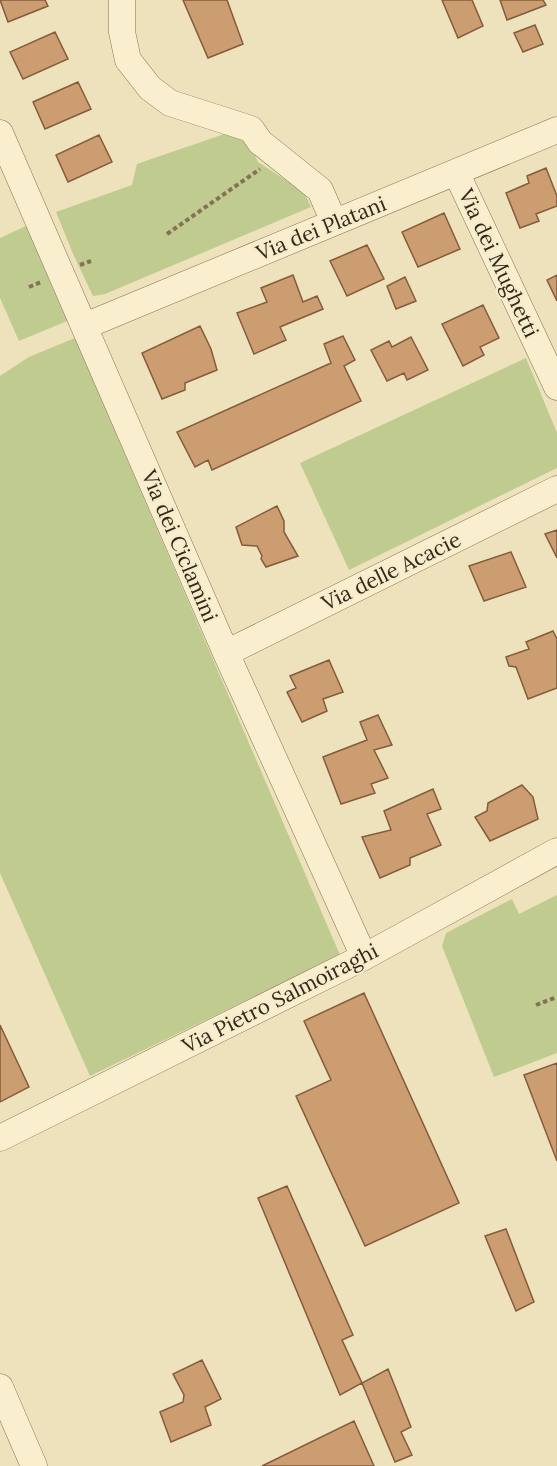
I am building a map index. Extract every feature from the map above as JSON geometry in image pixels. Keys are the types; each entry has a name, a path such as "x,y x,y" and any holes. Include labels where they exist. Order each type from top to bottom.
{"street":[{"path":"122,0 122,32 128,60 150,88 170,103 251,129 260,142 320,190 334,222"},
{"name":"Via dei Platani","path":"85,326 557,130"},
{"name":"Via dei Ciclamini","path":"0,134 226,653 364,957"},
{"name":"Via dei Mughetti","path":"456,172 557,387"},
{"name":"Via delle Acacie","path":"226,653 557,489"},
{"name":"Via Pietro Salmoiraghi","path":"0,1138 364,957 557,851"},
{"path":"0,1386 34,1466"}],"path":[{"path":"167,234 278,157"},
{"path":"536,1005 557,997"}],"green space":[{"path":"236,130 250,145 258,162 304,192 311,207 105,294 93,296 56,212 132,185 137,164"},
{"path":"26,226 67,321 19,341 0,298 0,238"},
{"path":"75,338 340,955 90,1076 0,873 0,376 29,357"},
{"path":"526,358 557,433 557,468 349,570 300,463"},
{"path":"557,895 557,1053 494,1077 442,946 446,933 512,899 519,914"}],"building":[{"path":"0,0 45,0 48,6 8,22"},
{"path":"183,0 227,0 243,44 208,58"},
{"path":"442,0 472,0 483,26 458,38"},
{"path":"500,0 543,0 546,5 507,20"},
{"path":"535,25 543,44 523,52 514,33"},
{"path":"55,32 68,59 23,79 10,52"},
{"path":"78,82 91,109 45,129 33,102"},
{"path":"99,135 112,162 68,182 56,155"},
{"path":"546,168 557,196 557,206 536,214 539,221 520,228 506,193 529,183 527,176"},
{"path":"444,213 460,249 418,267 402,232"},
{"path":"367,245 384,279 347,296 330,261"},
{"path":"293,275 303,302 317,296 323,309 280,327 286,340 254,354 237,313 267,302 261,288"},
{"path":"557,275 557,301 547,280"},
{"path":"405,277 416,301 396,309 387,286"},
{"path":"483,305 499,338 480,347 484,355 463,366 442,324"},
{"path":"200,326 211,349 217,370 185,383 185,390 162,399 142,353"},
{"path":"343,336 355,360 344,366 361,401 212,470 208,460 195,467 177,432 331,363 324,344"},
{"path":"411,337 428,370 407,380 404,373 387,381 371,350 389,341 392,347"},
{"path":"277,506 284,521 284,532 298,556 266,567 257,546 242,545 236,527"},
{"path":"557,530 557,558 545,534"},
{"path":"511,552 526,587 484,601 469,566"},
{"path":"553,631 557,639 557,688 528,699 516,667 509,666 506,657 529,649 526,642"},
{"path":"329,660 343,692 323,699 327,711 302,722 287,692 296,688 290,676"},
{"path":"378,715 392,745 374,750 388,778 371,784 375,793 341,804 323,757 367,740 360,722"},
{"path":"522,785 533,797 538,819 490,841 475,817 487,811 488,803"},
{"path":"433,789 441,809 427,814 441,845 410,858 410,865 380,878 362,837 391,830 384,811"},
{"path":"364,993 459,1203 365,1246 296,1096 331,1080 304,1021"},
{"path":"0,1025 29,1087 0,1102"},
{"path":"557,1063 557,1161 524,1075"},
{"path":"287,1186 353,1335 342,1340 362,1383 340,1395 258,1198"},
{"path":"506,1229 534,1302 516,1311 485,1236"},
{"path":"202,1360 221,1399 205,1407 211,1425 171,1442 160,1412 183,1402 184,1395 173,1374"},
{"path":"388,1369 411,1427 401,1432 412,1455 395,1462 362,1383"},
{"path":"354,1421 374,1466 262,1466"}]}
